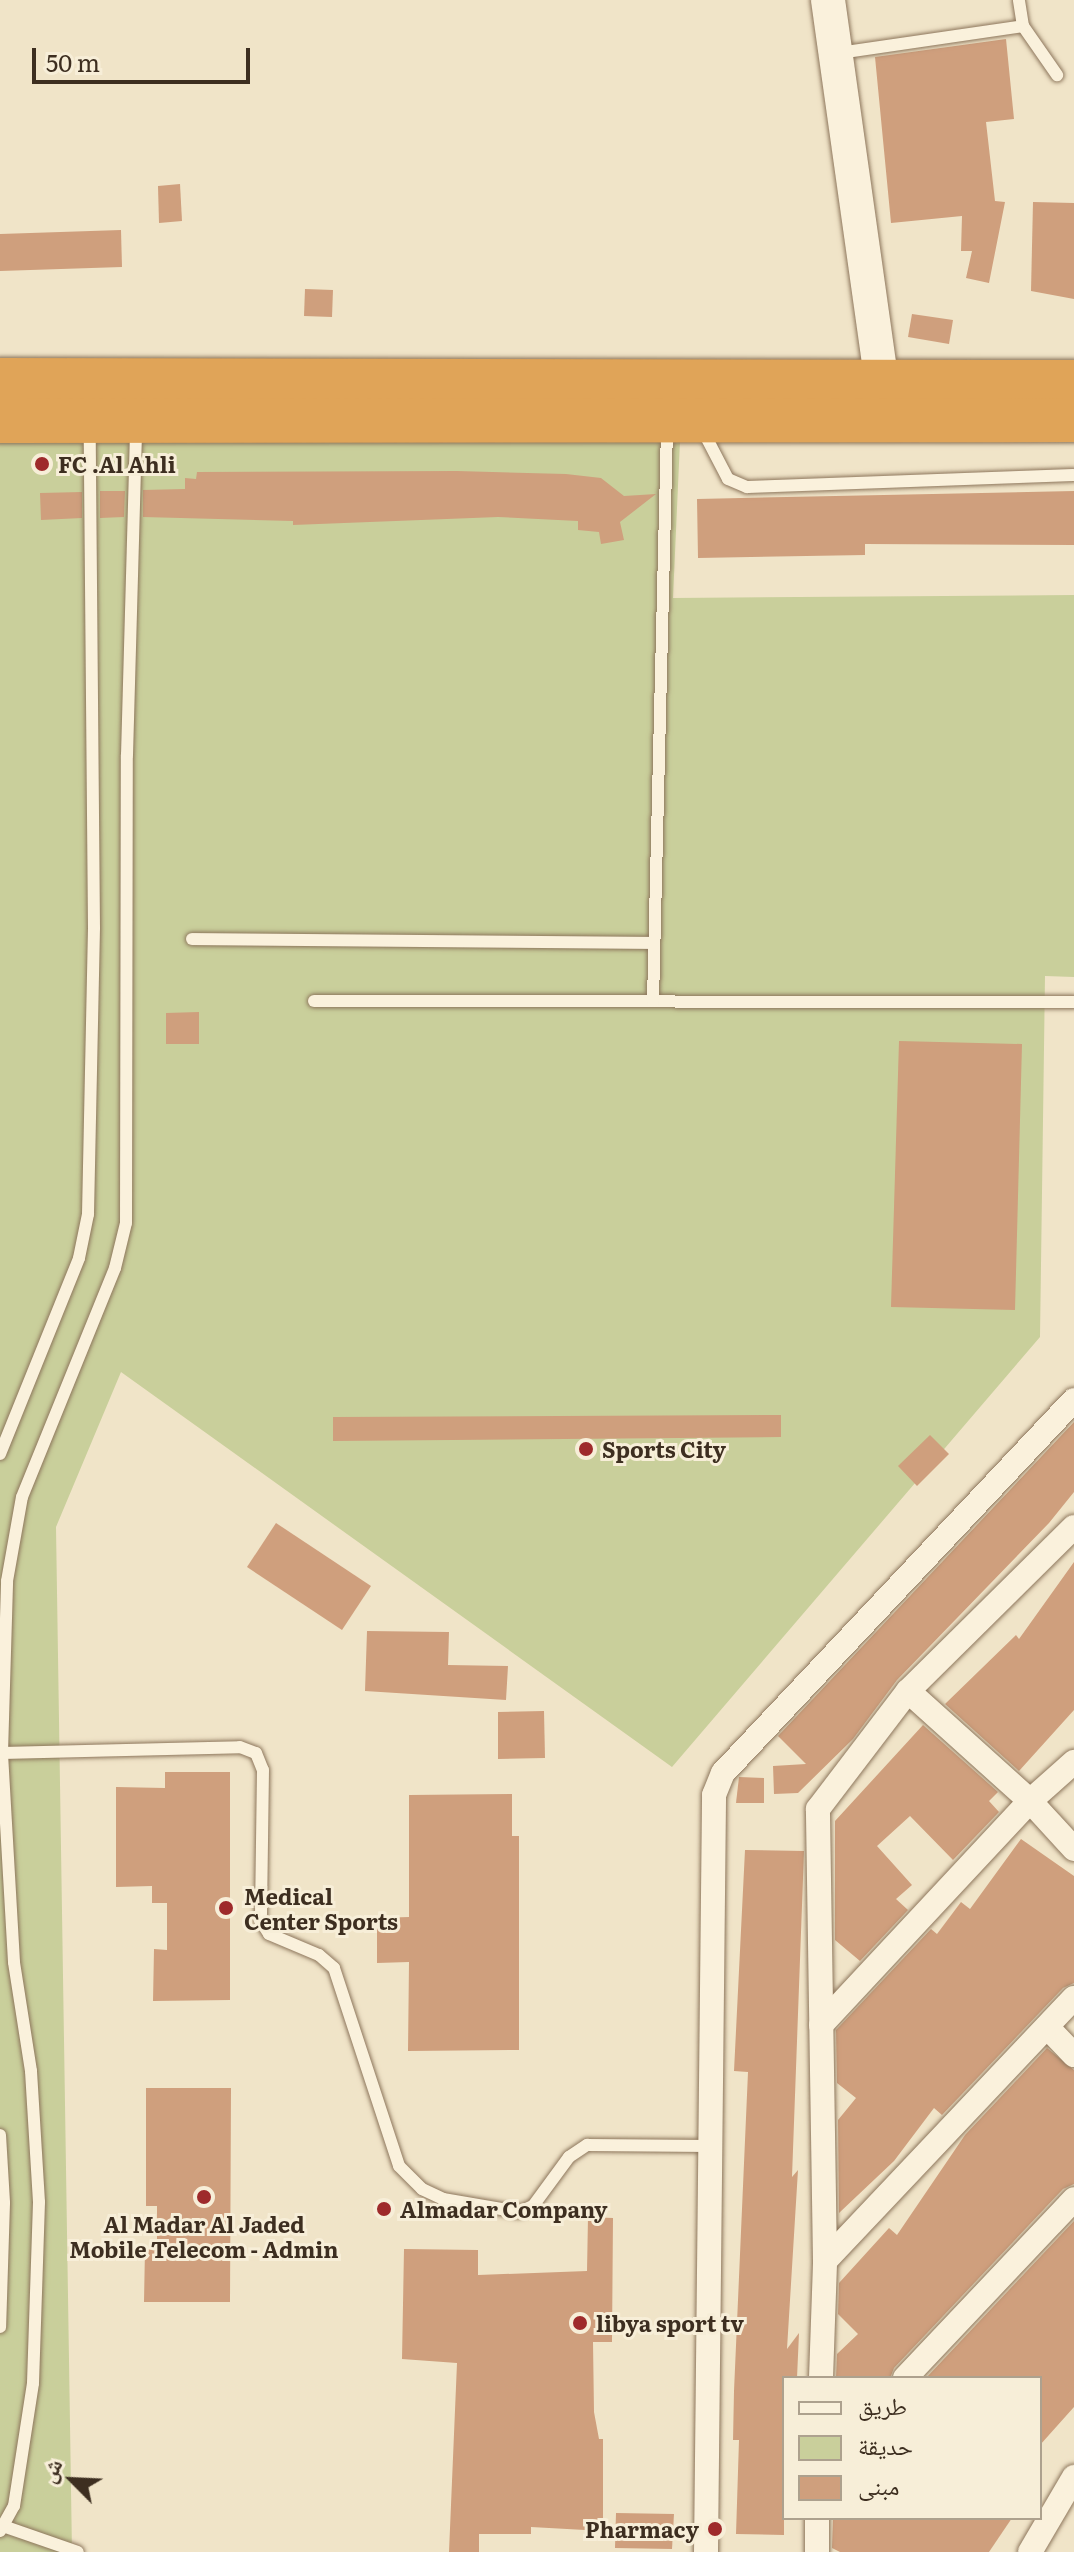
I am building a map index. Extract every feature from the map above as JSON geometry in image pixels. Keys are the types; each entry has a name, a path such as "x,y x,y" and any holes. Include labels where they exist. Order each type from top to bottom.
{"highway":[{"path":"0,380 90,402"},
{"path":"0,421 90,402 884,401 1074,382"},
{"path":"884,401 1074,420"}],"street":[{"path":"828,0 884,401"},
{"path":"706,2552 711,1817 723,1773 1074,1400"},
{"path":"821,2376 825,2261 818,1809 908,1691 1074,1527"},
{"path":"908,1691 1030,1801 1074,1849"},
{"path":"821,2025 1030,1801 1074,1762"},
{"path":"825,2261 1074,1998"},
{"path":"1047,2027 1074,2055"},
{"path":"907,2376 1074,2199"},
{"path":"1030,2552 1074,2477"},
{"path":"817,2520 817,2552"}],"lane":[{"path":"1019,0 1023,26 1057,75"},
{"path":"836,53 1023,26"},
{"path":"78,2552 1,2528 14,2506 33,2383 39,2202 31,2071 14,1962 2,1753 4,1580 22,1497 115,1268 126,1223 127,755 136,401"},
{"path":"0,1454 79,1258 88,1214 94,928 90,402"},
{"path":"673,403 728,479 747,487 1074,475"},
{"path":"653,1001 673,403"},
{"path":"192,939 654,943"},
{"path":"314,1001 1074,1002"},
{"path":"2,1753 240,1747 256,1753 263,1770 261,1921 269,1934 319,1955 334,1968 399,2166 422,2189 443,2199 519,2212 533,2206 569,2157 587,2145 710,2146"},
{"path":"0,2135 4,2203 0,2327"}],"green space":[{"name":"Sports City","path":"0,440 680,441 673,598 1074,595 1074,977 1045,976 1040,1337 672,1767 121,1372 56,1527 72,2552 0,2552"}],"building":[{"path":"1006,39 1014,119 986,122 995,201 1005,202 989,283 966,278 972,251 961,251 962,216 891,223 875,57"},
{"path":"180,184 182,221 159,223 158,186"},
{"path":"1033,202 1074,203 1074,299 1031,291"},
{"path":"121,230 122,267 0,271 0,234"},
{"path":"305,289 333,290 332,317 304,316"},
{"path":"912,314 953,320 949,344 908,337"},
{"path":"457,471 601,478 624,496 656,494 620,522 624,540 601,544 599,532 578,530 578,521 498,517 293,525 293,521 143,517 143,490 185,489 185,478 196,479 197,472"},
{"path":"100,491 125,491 124,517 100,518"},
{"path":"1074,491 1074,545 865,544 865,555 698,558 697,499"},
{"path":"82,492 82,518 41,520 40,493"},
{"path":"199,1012 199,1044 166,1044 166,1013"},
{"path":"899,1041 1022,1044 1015,1310 891,1307"},
{"path":"781,1415 781,1437 333,1441 333,1417"},
{"path":"1074,1422 1074,1492 1049,1523 897,1680 853,1739 798,1793 774,1794 773,1766 806,1764 778,1736"},
{"path":"930,1435 949,1454 917,1486 898,1466"},
{"path":"276,1523 371,1586 342,1630 247,1567"},
{"path":"1074,1562 1074,1710 1019,1771 945,1704 1016,1635 1019,1639"},
{"path":"367,1631 449,1632 448,1665 508,1666 506,1700 365,1691"},
{"path":"544,1711 545,1758 498,1759 498,1712"},
{"path":"923,1725 998,1792 989,1801 999,1812 953,1860 910,1816 877,1846 912,1885 896,1899 908,1910 860,1961 835,1940 835,1821"},
{"path":"165,1772 230,1772 230,2000 153,2001 154,1949 167,1950 167,1903 152,1903 152,1886 116,1887 116,1787 165,1788"},
{"path":"739,1777 764,1778 764,1803 736,1803"},
{"path":"512,1794 512,1836 519,1836 519,2050 408,2051 409,1962 377,1963 377,1918 409,1917 409,1795"},
{"path":"1021,1839 1074,1876 1074,1983 1063,1988 942,2115 934,2108 894,2161 839,2213 838,2120 856,2098 837,2083 836,2030 931,1929 937,1934 961,1902 970,1909"},
{"path":"745,1850 804,1851 792,2177 798,2170 787,2349 799,2333 797,2376 782,2376 784,2535 736,2534 739,2440 733,2440 734,2391 748,2072 734,2071"},
{"path":"1047,2048 1074,2070 1074,2184 1063,2189 894,2368 891,2376 836,2376 837,2354 858,2334 838,2314 839,2283 889,2228 897,2235 965,2135"},
{"path":"146,2088 231,2088 230,2302 144,2302 145,2249 157,2249 157,2206 146,2206"},
{"path":"588,2217 613,2218 612,2342 593,2342 594,2412 599,2439 603,2439 603,2531 531,2527 531,2534 479,2534 479,2552 449,2552 457,2363 402,2359 404,2249 478,2250 478,2275 587,2271"},
{"path":"1074,2221 1074,2407 1042,2443 1042,2376 928,2376"},
{"path":"616,2513 674,2514 672,2549 615,2548"},
{"path":"833,2520 1011,2520 989,2552 840,2552 832,2548"}],"place":[{"name":"FC .Al Ahli","path":"42,464"},
{"name":"Sports City","path":"586,1449"},
{"name":"Medical Center Sports","path":"226,1908"},
{"name":"Al Madar Al Jaded Mobile Telecom - Admin","path":"204,2197"},
{"name":"Almadar Company","path":"384,2209"},
{"name":"libya sport tv","path":"580,2323"},
{"name":"Pharmacy","path":"715,2529"}]}
